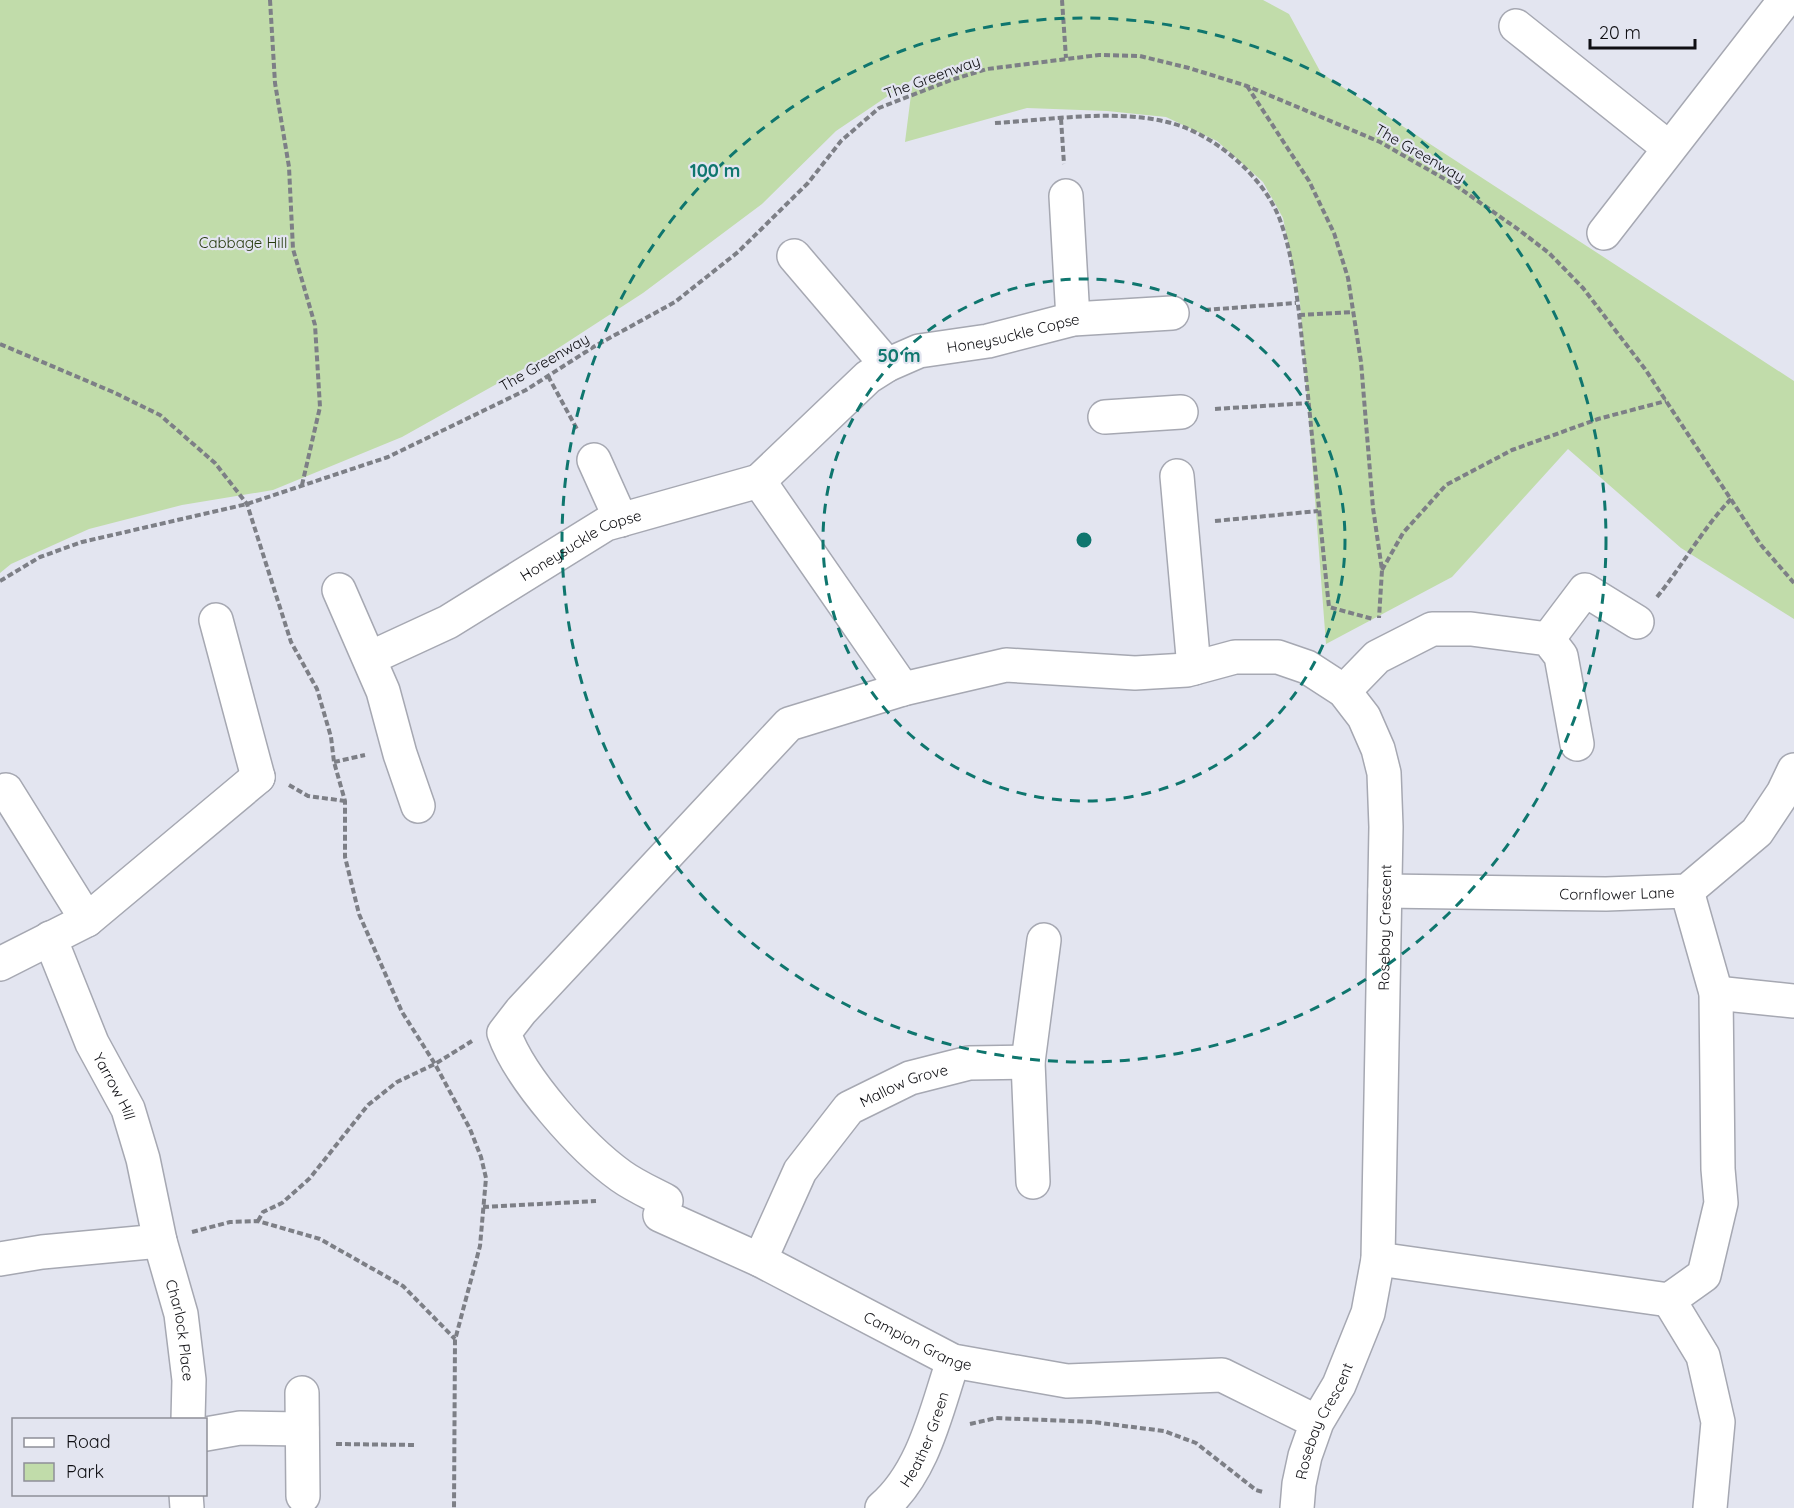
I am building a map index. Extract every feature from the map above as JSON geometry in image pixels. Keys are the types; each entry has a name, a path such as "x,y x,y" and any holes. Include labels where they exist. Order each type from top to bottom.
{"street":[{"path":"1604,233 1785,0"},
{"path":"1516,26 1669,148"},
{"path":"1066,196 1073,319"},
{"path":"794,256 887,365"},
{"name":"Honeysuckle Copse","path":"370,658 448,622 606,524 759,481 868,377 887,365 919,351 988,342 1073,319 1172,313"},
{"path":"1105,417 1182,412"},
{"path":"594,460 621,520"},
{"path":"1178,476 1194,668"},
{"path":"759,481 903,689"},
{"path":"339,590 383,691 400,754 418,806"},
{"path":"1548,639 1585,591 1637,622"},
{"path":"0,964 87,920 276,781 216,620"},
{"path":"1344,691 1377,657 1432,629 1471,629 1548,639 1561,656 1577,744"},
{"name":"Rosebay Crescent","path":"514,1020 789,724 903,689 1006,665 1135,673 1194,668 1235,657 1278,657 1307,667 1344,691 1364,717 1378,749 1384,773 1386,827 1378,1259 1368,1313 1340,1385 1317,1422 1305,1456 1297,1508"},
{"name":"Cornflower Lane","path":"1385,891 1606,894 1687,891 1757,832 1783,793 1794,770"},
{"path":"6,790 87,920"},
{"path":"1378,1259 1669,1300 1704,1275 1721,1203 1718,1169 1716,993 1687,891"},
{"name":"Yarrow Hill","path":"50,938 92,1043 128,1109 143,1159 160,1241"},
{"path":"1033,1182 1028,1062 1044,940"},
{"path":"1716,993 1794,1000"},
{"name":"Campion Grange","path":"514,1020 504,1033 508,1046 519,1063 574,1135 621,1176 666,1201 660,1215 760,1260 953,1361 1067,1381 1222,1375 1317,1422"},
{"name":"Mallow Grove","path":"760,1260 800,1171 849,1108 910,1078 969,1063 1028,1062"},
{"path":"0,1259 42,1252 160,1241"},
{"name":"Charlock Place","path":"160,1241 181,1314 189,1380 188,1418"},
{"path":"1669,1300 1703,1356 1718,1422 1710,1508"},
{"name":"Heather Green","path":"882,1508 898,1494 912,1472 926,1441 953,1361"},
{"path":"302,1393 303,1496"},
{"path":"207,1434 240,1428 302,1437"}],"path":[{"path":"270,0 275,83 289,167 293,249 315,325 320,407 302,485"},
{"path":"1062,0 1066,58"},
{"name":"The Greenway","path":"0,580 40,557 82,542 248,504 388,458 526,390 595,346 675,302 738,252 808,183 841,141 879,108 951,80 987,69 1100,55 1140,56 1247,86 1380,142 1455,185 1519,230 1549,253 1583,288 1645,369 1761,545 1794,583"},
{"path":"995,123 1120,116 1167,122 1216,142 1264,190 1280,219 1299,315 1329,607 1378,621 1382,570 1373,508 1361,362 1348,278 1334,233 1309,182 1247,86"},
{"path":"1061,119 1066,196"},
{"path":"1172,313 1297,303"},
{"path":"1299,315 1353,312"},
{"path":"0,344 104,388 160,415 215,464 248,504 291,642 317,689 331,737 334,762 345,801 345,857 359,914 402,1012 435,1064 470,1129 486,1178 480,1246 455,1340 454,1508"},
{"path":"548,376 594,460"},
{"path":"1382,570 1403,533 1446,485 1512,450 1598,418 1666,401"},
{"path":"1182,412 1309,403"},
{"path":"1637,622 1677,571 1719,511 1731,499"},
{"path":"1181,524 1318,511"},
{"path":"276,781 308,796 345,801"},
{"path":"258,1221 263,1212 282,1203 309,1178 368,1105 397,1082 435,1064 467,1042 514,1020"},
{"path":"483,1207 605,1200"},
{"path":"160,1241 230,1222 258,1221 320,1239 403,1286 455,1340"},
{"path":"968,1425 996,1418 1093,1422 1164,1431 1196,1443 1256,1490 1266,1492"},
{"path":"302,1437 415,1445"}],"green space":[{"name":"Cabbage Hill","path":"0,0 1263,0 1289,14 1321,73 1794,381 1794,619 1681,548 1568,449 1452,577 1326,644 1300,303 1283,218 1263,182 1217,141 1166,117 1107,111 1027,108 905,142 913,79 836,131 762,204 643,293 543,358 402,437 273,490 182,505 89,529 11,564 0,573"}]}
